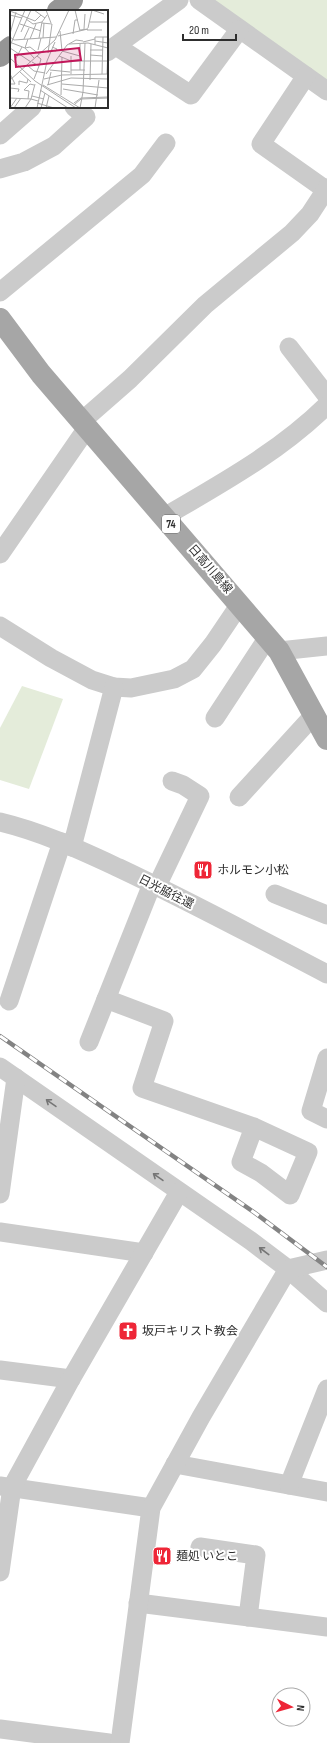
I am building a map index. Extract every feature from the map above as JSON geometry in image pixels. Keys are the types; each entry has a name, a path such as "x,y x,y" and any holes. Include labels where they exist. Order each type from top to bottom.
{"highway":[{"path":"59,10 72,0"},
{"path":"0,56 10,48"}],"main road":[{"name":"日高川島線","path":"0,319 42,374 274,644 327,739"}],"street":[{"path":"179,0 111,49 192,95 239,30"},
{"path":"199,0 239,30 327,91"},
{"path":"0,554 85,425 205,305 292,232 310,214 326,189 261,144 306,76"},
{"path":"0,135 31,108"},
{"path":"0,169 24,162 54,146 86,117 75,108"},
{"path":"0,292 142,175 166,143"},
{"path":"289,347 327,396"},
{"path":"164,516 261,460 302,429 327,405"},
{"path":"0,626 51,658 92,680 114,687 131,688 174,679 193,669 213,644 240,604"},
{"path":"215,718 274,644 327,646"},
{"path":"9,1001 67,845 114,687"},
{"path":"239,797 314,715"},
{"path":"89,1042 154,885 200,796 183,785 172,781"},
{"name":"日光脇往還","path":"0,822 20,827 67,845 154,885 327,974"},
{"path":"275,894 327,915"},
{"path":"106,999 164,1021 142,1088 254,1127"},
{"path":"327,1058 311,1111 327,1119"},
{"path":"0,1067 251,1241 288,1269 327,1302"},
{"path":"0,1194 16,1078"},
{"path":"0,1572 6,1487 71,1379 179,1192"},
{"path":"0,1232 144,1253"},
{"path":"120,1743 151,1508 201,1416 288,1269 327,1260"},
{"path":"0,1370 71,1379"},
{"path":"289,1485 327,1389"},
{"path":"175,1464 327,1492"},
{"path":"6,1487 151,1508"},
{"path":"200,1546 256,1555 248,1617"},
{"path":"138,1603 327,1627"},
{"path":"0,1729 109,1743"}],"green space":[{"path":"204,0 327,0 327,84"},
{"path":"22,686 63,699 29,789 0,780 0,728"}],"railway":[{"path":"0,1036 255,1213 327,1267"}],"place":[{"name":"ホルモン小松","path":"203,870"},
{"name":"坂戸キリスト教会","path":"128,1331"},
{"name":"麺処 いとこ","path":"162,1556"}]}
